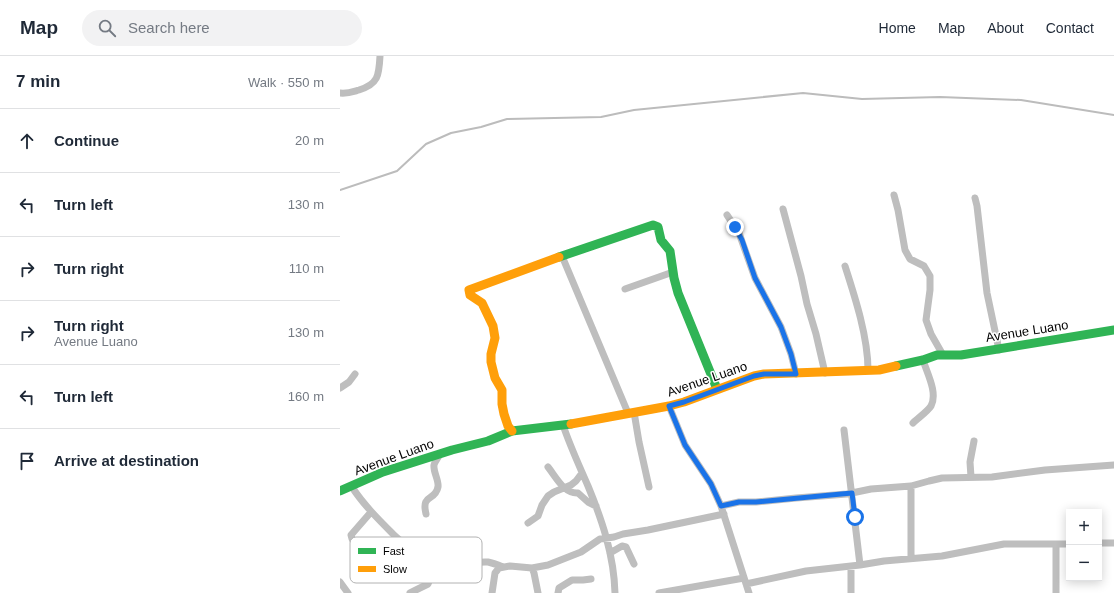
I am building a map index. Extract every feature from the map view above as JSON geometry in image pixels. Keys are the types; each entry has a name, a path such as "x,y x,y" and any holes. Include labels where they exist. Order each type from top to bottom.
{"street":[{"path":"340,93 344,94 368,87 374,82 379,68 380,56"},
{"path":"894,195 905,250 910,259 924,266 930,276 930,290 926,320 931,334 943,355"},
{"path":"975,198 987,293 999,350"},
{"path":"784,209 825,373"},
{"path":"727,215 739,233 755,278 781,327 791,354 796,374"},
{"path":"512,431 506,421 502,404 502,390 495,378 491,362 491,354 495,338 493,326 482,303 470,295 469,290 653,225 658,227 662,240 670,251 678,293 717,389"},
{"path":"562,256 631,413 649,487"},
{"path":"845,266 851,284 864,338 868,370"},
{"path":"625,289 673,272"},
{"name":"Avenue Luano","path":"343,489 383,472 440,454 488,442 512,431 563,425 669,406 684,402 754,376 764,374 879,370 923,360 933,356 961,355 999,350 1114,330"},
{"path":"913,423 929,408 933,398 923,360"},
{"path":"340,388 349,382 355,374"},
{"path":"669,406 685,445 711,484 721,506 749,593"},
{"path":"563,425 569,444 596,506 607,538 614,573 615,593"},
{"path":"844,430 860,565"},
{"path":"971,477 970,462 974,440"},
{"path":"426,514 424,505 425,502 433,495 438,486 434,465 440,454"},
{"path":"721,506 739,502 756,502 852,493 878,488 911,486 942,478 992,477 1045,470 1114,465"},
{"path":"548,467 569,492 578,493 588,502 596,506"},
{"path":"528,524 538,516 544,500 554,492 571,485 582,473"},
{"path":"911,486 911,558"},
{"path":"343,489 371,512 397,537"},
{"path":"351,537 362,521 371,512"},
{"path":"482,562 489,562 503,567 532,568 548,565 582,552 600,539 614,538 623,534 724,514"},
{"path":"1102,543 1114,543"},
{"path":"659,593 806,571 911,558 942,556 1004,544 1066,544"},
{"path":"1056,544 1056,593"},
{"path":"610,554 622,546 626,546 634,564"},
{"path":"851,566 851,593"},
{"path":"492,593 495,573 499,568 503,567"},
{"path":"532,568 538,593"},
{"path":"558,593 559,588 570,581 591,578"},
{"path":"340,582 348,593"},
{"path":"410,593 428,583"}],"waterway":[{"path":"340,190 397,171 426,144 451,133 481,127 507,119 601,117 634,110 803,93 862,99 940,97 1021,100 1114,115"}],"traffic: fast":[{"path":"559,257 653,225 658,227 661,240 670,251 678,293 717,389"},
{"path":"896,366 923,360 937,355 961,355 1114,330"},
{"path":"340,491 383,472 452,450 488,441 512,431 571,424"}],"traffic: slow":[{"path":"512,431 508,426 504,414 502,390 495,378 491,362 491,354 495,338 493,326 482,303 470,295 469,290 559,257"},
{"path":"571,424 669,406 684,402 754,376 764,374 879,370 896,366"}],"route":[{"path":"735,227 742,240 755,278 781,327 791,354 796,374 764,374 754,376 684,402 669,406 685,445 711,484 721,506 739,502 756,502 852,493 855,517"}]}
